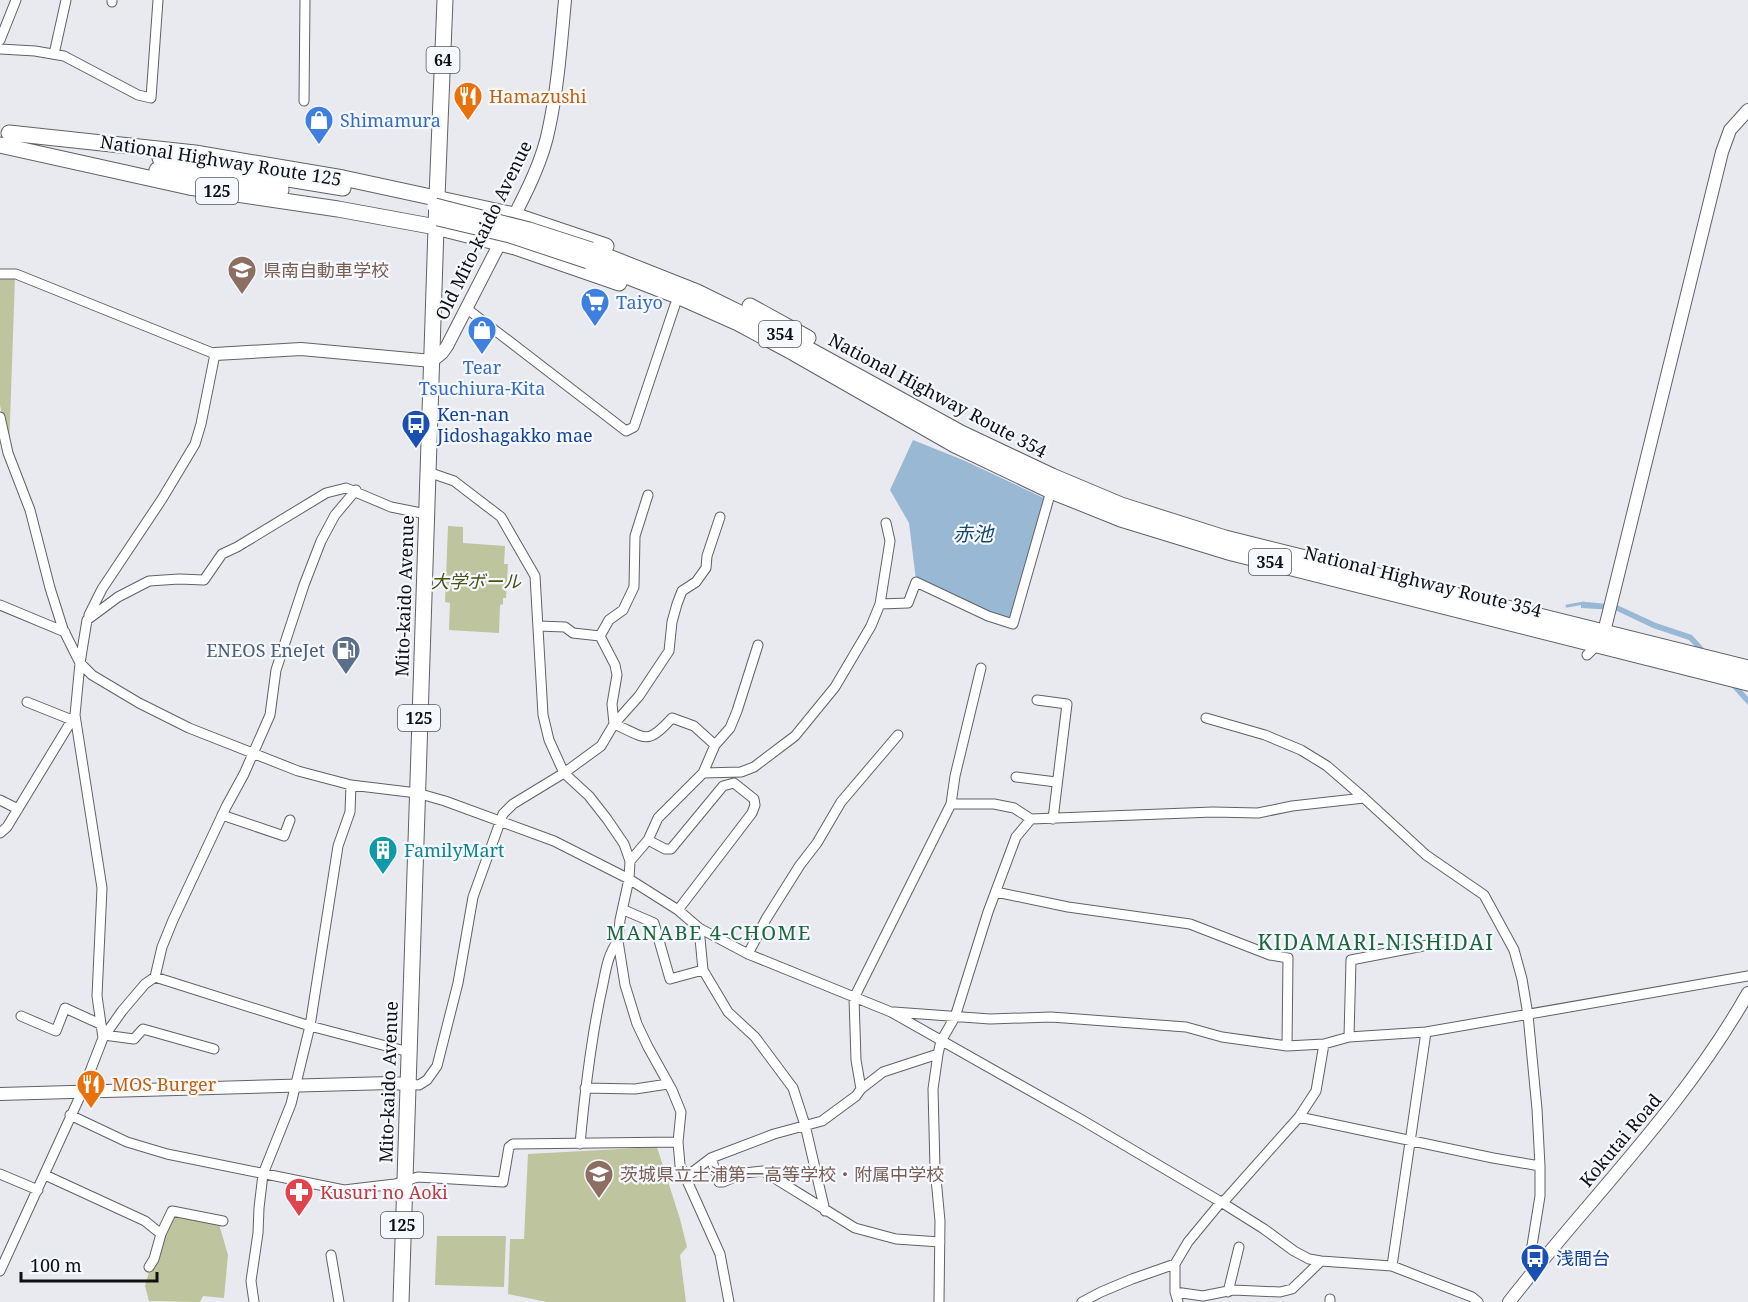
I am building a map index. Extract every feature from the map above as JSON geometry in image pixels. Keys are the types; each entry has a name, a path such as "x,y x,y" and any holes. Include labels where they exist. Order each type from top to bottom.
{"main road":[{"name":"Mito-kaido Avenue","path":"400,1302 436,212 446,0"},
{"name":"125","path":"2,138 189,187 338,209 436,212"},
{"name":"125","path":"2,138 195,153 344,178 436,212"},
{"name":"National Highway Route 125","path":"2,138 349,195 436,212"},
{"path":"436,212 514,215 651,263 737,300 896,390 958,439"},
{"path":"436,212 500,243 561,262 675,305 730,330 791,362 883,415 958,439"},
{"name":"National Highway Route 354","path":"436,212 529,230 589,255 663,278 734,310 1051,491 1121,519 1232,553 1748,683"},
{"name":"National Highway Route 354","path":"958,439 1121,505 1173,523 1596,645 1748,668"}],"street":[{"path":"0,40 16,0"},
{"path":"54,54 66,0"},
{"path":"0,49 54,54 70,58 138,95 151,98 158,0"},
{"path":"304,101 305,0"},
{"name":"Old Mito-kaido Avenue","path":"432,361 442,353 500,243 533,173 549,130 556,91 565,0"},
{"path":"1596,645 1722,152 1730,130 1748,110"},
{"path":"0,274 16,274 214,354 301,349 432,361"},
{"path":"466,308 626,431 634,428 675,305"},
{"path":"434,312 442,323 447,326 457,326"},
{"path":"104,1037 97,996 102,888 73,718 80,663 87,620 102,589 162,499 195,444 214,354"},
{"path":"0,417 4,455 30,510 50,588 65,632 80,663 92,675 139,703 189,728 298,771 351,785 417,793 554,840 629,879 678,910 699,928 748,954 891,1012 1082,1120 1264,1229 1309,1259 1392,1266 1472,1297 1478,1302"},
{"path":"428,472 454,481 506,522 536,576 543,715 549,740 564,773 589,796 608,819 624,844 630,861 618,941 625,985 637,1024 681,1112 678,1143 680,1165 720,1254 729,1302"},
{"path":"87,620 118,597 149,581 204,580 222,554 237,548 326,494 346,488 356,490 391,507 426,514"},
{"path":"0,1271 82,1092 104,1037 140,991 155,976 162,947 270,715 276,670 321,542 335,515 356,490"},
{"path":"880,604 908,603 916,582 988,616 1013,624 1051,491"},
{"path":"600,636 609,620 623,609 633,587 635,536 648,495"},
{"path":"0,1094 419,1084 427,1080 437,1066 458,982 471,907 503,814 513,804 564,773 601,746 614,724 639,696 669,651 672,622 677,604 682,591 696,582 706,568 707,556 720,517"},
{"path":"703,773 741,772 754,767 795,736 835,687 871,626 880,604 890,541 886,523"},
{"path":"0,605 65,632"},
{"path":"538,626 565,627 573,633 600,636"},
{"path":"600,636 615,665 617,675 612,704 614,724"},
{"path":"630,861 648,840 658,818 703,773 715,745 730,728 758,645"},
{"path":"861,1089 856,1060 854,998 951,804 955,776 981,668"},
{"path":"1037,700 1067,704 1064,744 1056,782 1053,819"},
{"path":"27,702 73,718"},
{"path":"614,724 646,738 656,735 672,717 694,726 715,745"},
{"path":"0,833 7,827 73,718"},
{"path":"1206,718 1265,735 1301,750 1327,766 1426,855 1484,895 1514,950 1528,1015 1540,1166 1540,1196 1530,1258 1534,1269"},
{"path":"748,954 766,919 800,865 817,843 841,802 898,735"},
{"path":"1016,777 1056,782"},
{"path":"648,840 665,849 672,849 723,786 734,783 754,799 755,805 752,813 678,910"},
{"path":"254,1302 251,1281 263,1174 291,1104 310,1026 338,846 350,812 351,785"},
{"path":"951,804 994,804 1014,808 1031,819 1053,819 1213,812 1258,813 1292,806 1364,798"},
{"path":"0,800 18,809"},
{"path":"222,815 284,836 290,820"},
{"path":"939,1302 940,1242 933,1089 938,1054 941,1041 956,1017 1016,837 1031,819"},
{"path":"996,892 1068,907 1190,924 1270,955 1288,958 1287,1046"},
{"path":"624,910 654,923 670,979 703,970"},
{"path":"699,928 703,970 728,1012 755,1037 793,1088 805,1125 825,1211"},
{"path":"1349,1037 1351,960 1454,940"},
{"path":"580,1144 594,1021 609,959 618,941"},
{"path":"155,976 310,1026 409,1052"},
{"path":"891,1012 990,1019 1051,1017 1186,1028 1222,1037 1287,1046 1324,1044 1349,1037 1426,1032 1748,976"},
{"name":"Kokutai Road","path":"1509,1302 1534,1269 1666,1114 1699,1070 1748,993"},
{"path":"21,1016 56,1031 65,1008 100,1024"},
{"path":"104,1037 134,1040 143,1029 214,1049"},
{"path":"1392,1266 1426,1032"},
{"path":"1178,1302 1175,1292 1175,1264 1188,1242 1221,1203 1299,1118 1316,1091 1324,1044"},
{"path":"686,1177 711,1158 822,1121 856,1096 861,1089 883,1072 938,1054"},
{"path":"585,1088 635,1089 668,1084"},
{"path":"70,1115 127,1142 167,1154 344,1190 395,1184 418,1177 503,1182 509,1147 513,1144 678,1143"},
{"path":"1299,1118 1540,1166"},
{"path":"711,1158 719,1182 744,1173 763,1171 855,1228 896,1239 940,1242"},
{"path":"0,1174 38,1190"},
{"path":"45,1175 145,1221 161,1234"},
{"path":"149,1267 172,1211 222,1221"},
{"path":"1227,1292 1239,1246"},
{"path":"331,1255 339,1302"},
{"path":"1175,1292 1203,1296 1227,1292 1280,1292 1292,1289 1321,1261"},
{"path":"1082,1302 1101,1292 1175,1264"},
{"path":"1260,1291 1260,1302"},
{"path":"1101,1292 1104,1302"}],"green space":[{"path":"0,277 15,277 9,450 0,405"},
{"name":"大学ボール","path":"448,526 463,527 463,543 505,546 504,564 508,564 506,598 503,598 503,604 500,605 499,633 449,630 450,603 445,602"},
{"name":"茨城県立土浦第一高等学校・附属中学校","path":"657,1147 687,1247 680,1255 686,1302 547,1302 508,1294 510,1239 524,1239 528,1154"},
{"path":"173,1216 219,1224 228,1255 224,1298 203,1296 200,1302 149,1301 145,1286"},
{"path":"437,1236 506,1236 504,1287 435,1285"}],"water":[{"name":"赤池","path":"913,440 963,460 1046,499 1012,623 916,580 909,523 890,490"},
{"path":"1581,603 1617,605 1656,623 1692,635 1748,697 1748,705 1689,640 1653,628 1615,610 1581,608"}],"waterway":[{"path":"1567,606 1584,603"}],"place":[{"name":"Hamazushi","path":"468,122"},
{"name":"Shimamura","path":"319,146"},
{"name":"県南自動車学校","path":"242,296"},
{"name":"Taiyo","path":"595,328"},
{"name":"Tear Tsuchiura-Kita","path":"482,356"},
{"name":"Ken-nan Jidoshagakko mae","path":"416,450"},
{"name":"ENEOS EneJet","path":"346,676"},
{"name":"FamilyMart","path":"383,876"},
{"name":"MOS Burger","path":"91,1110"},
{"name":"茨城県立土浦第一高等学校・附属中学校","path":"599,1200"},
{"name":"Kusuri no Aoki","path":"299,1218"},
{"name":"浅間台","path":"1535,1284"}],"district":[{"name":"MANABE 4-CHOME","path":"709,932"},
{"name":"KIDAMARI-NISHIDAI","path":"1376,942"}]}
